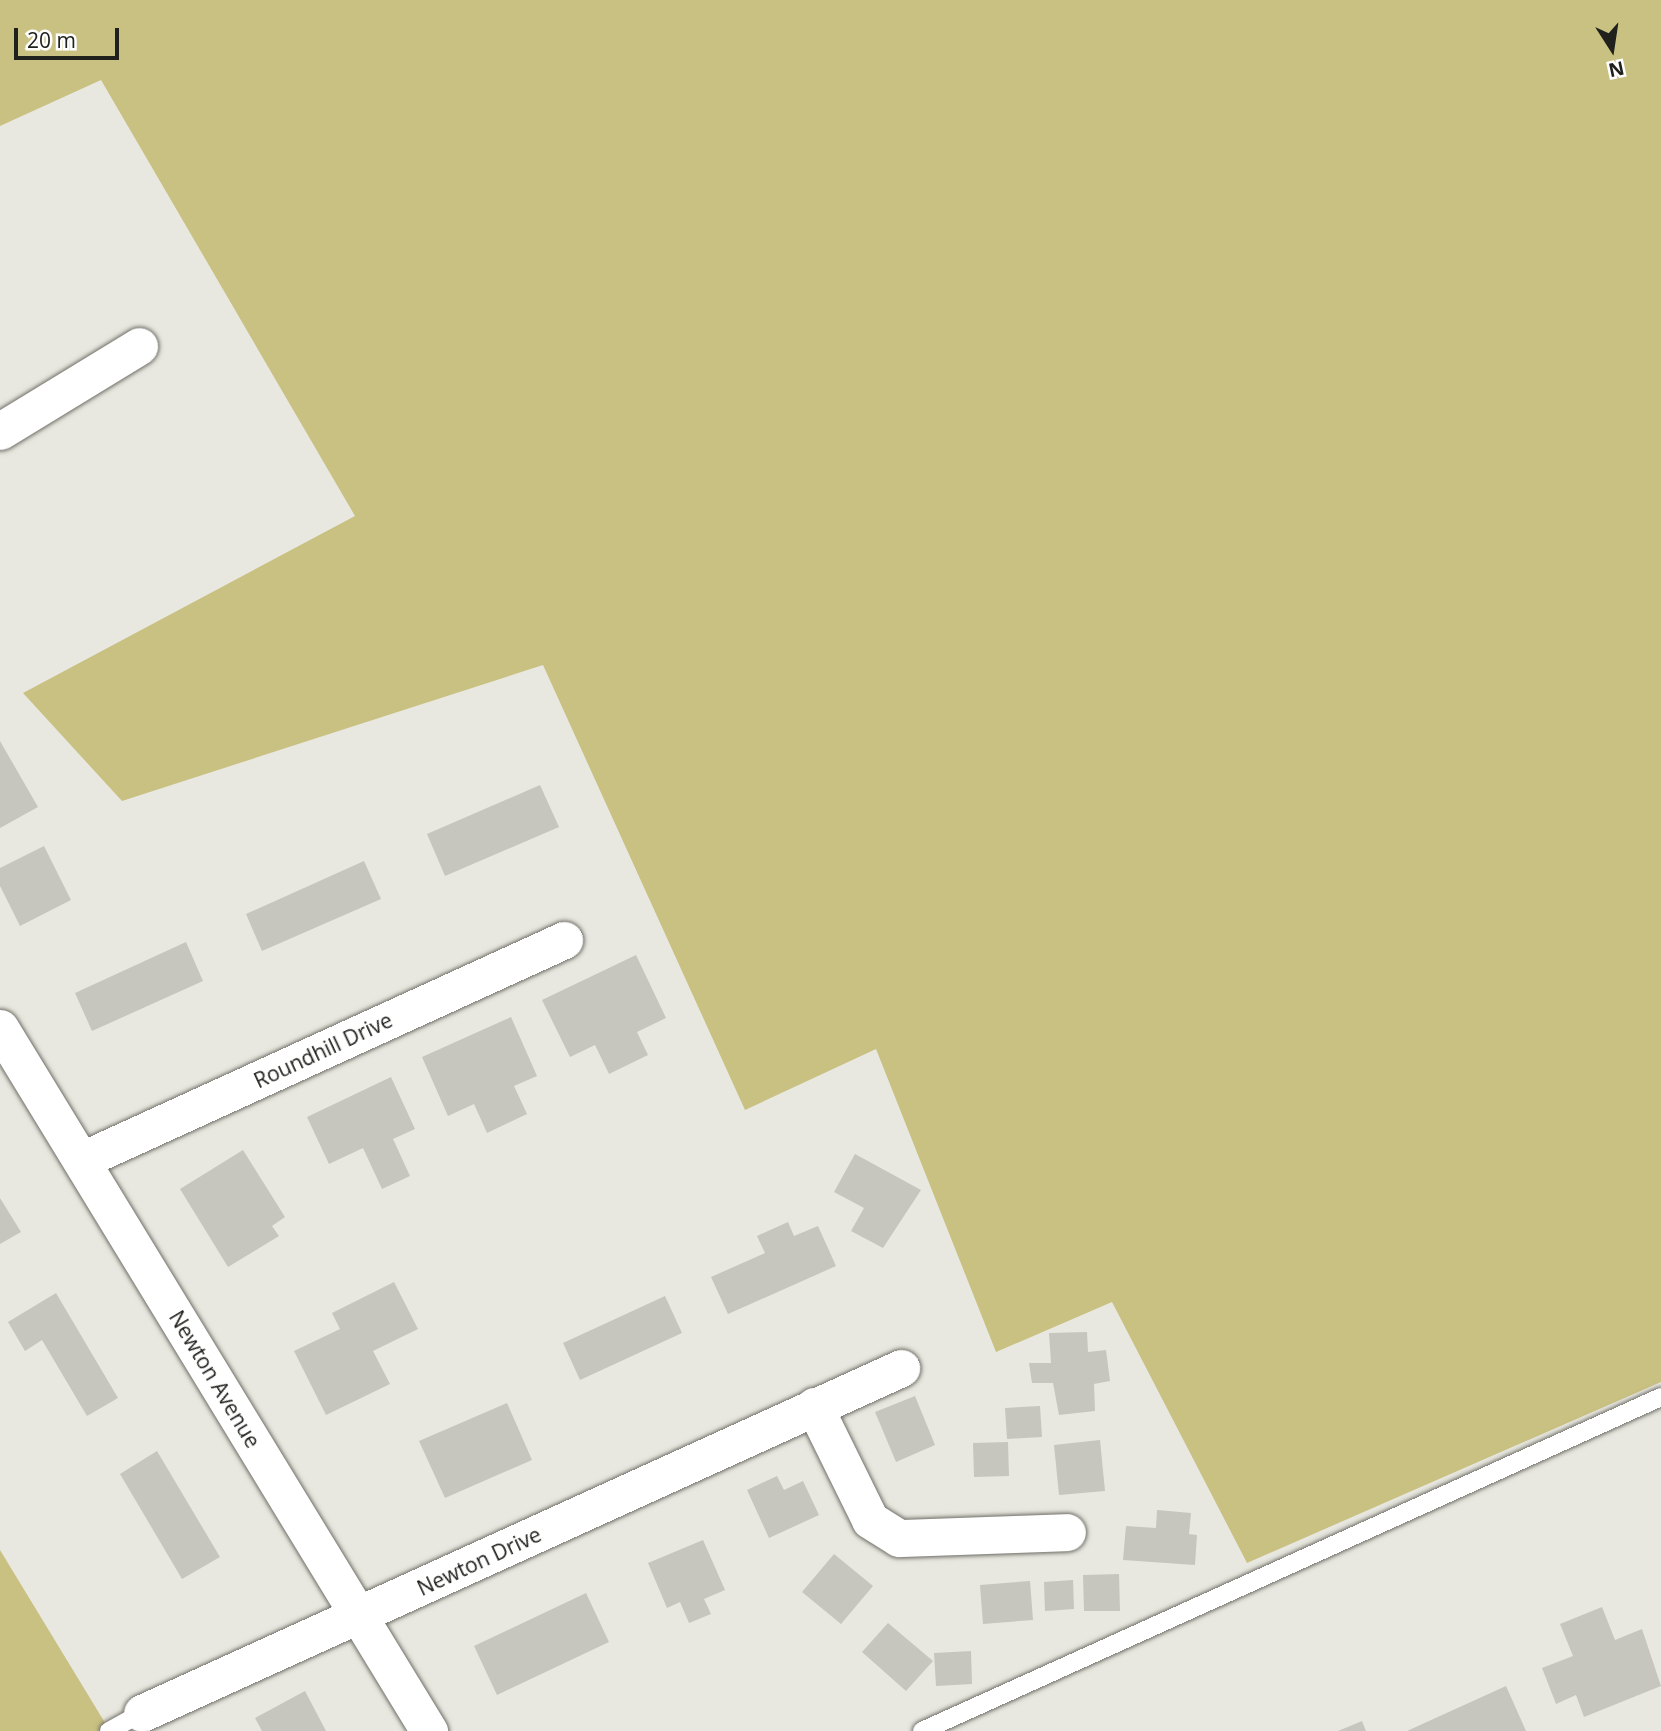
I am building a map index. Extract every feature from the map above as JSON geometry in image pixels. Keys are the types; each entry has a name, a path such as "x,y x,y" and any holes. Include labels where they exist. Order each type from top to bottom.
{"street":[{"path":"0,431 139,346"},
{"name":"Roundhill Drive","path":"82,1160 564,940"},
{"name":"Newton Avenue","path":"0,1028 429,1731"},
{"name":"Newton Drive","path":"142,1713 901,1368"},
{"path":"814,1406 870,1520 899,1538 1067,1532"}],"lane":[{"path":"922,1731 1661,1397"},
{"path":"109,1731 142,1713"}],"shaded area":[{"path":"0,0 1661,0 1661,1382 1247,1563 1112,1302 996,1352 876,1049 745,1110 543,665 122,801 23,693 355,516 101,80 0,126"},
{"path":"0,1550 110,1731 0,1731"}],"building":[{"path":"0,741 38,807 0,828"},
{"path":"540,785 559,827 445,876 427,834"},
{"path":"44,846 71,900 20,926 0,886 0,868"},
{"path":"364,861 381,899 262,951 246,914"},
{"path":"186,942 203,981 92,1031 75,993"},
{"path":"636,955 666,1018 637,1032 648,1055 609,1074 595,1045 570,1057 542,1000"},
{"path":"511,1017 537,1076 514,1086 527,1114 487,1133 474,1104 448,1116 422,1057"},
{"path":"391,1077 415,1129 393,1139 410,1176 382,1189 363,1148 329,1164 307,1117"},
{"path":"243,1150 285,1217 272,1226 279,1236 228,1267 180,1189"},
{"path":"855,1154 921,1190 883,1248 851,1231 864,1208 834,1192"},
{"path":"0,1198 21,1232 0,1244"},
{"path":"788,1222 794,1236 818,1226 836,1266 728,1314 711,1277 765,1253 757,1236"},
{"path":"394,1282 418,1329 373,1351 390,1384 326,1415 294,1351 340,1329 332,1313"},
{"path":"56,1293 118,1398 87,1416 42,1340 25,1351 8,1322"},
{"path":"665,1296 682,1333 580,1380 563,1343"},
{"path":"1087,1332 1088,1352 1106,1350 1110,1381 1094,1384 1095,1411 1059,1415 1053,1383 1032,1383 1029,1363 1051,1363 1049,1333"},
{"path":"915,1396 935,1445 896,1462 875,1412"},
{"path":"507,1403 532,1460 445,1498 419,1441"},
{"path":"1040,1406 1042,1437 1007,1439 1005,1408"},
{"path":"1100,1440 1105,1491 1059,1495 1054,1445"},
{"path":"1008,1442 1009,1476 974,1477 973,1443"},
{"path":"157,1451 220,1557 182,1579 120,1474"},
{"path":"777,1476 784,1490 803,1481 819,1515 769,1538 747,1490"},
{"path":"1157,1510 1191,1513 1189,1534 1197,1535 1195,1565 1123,1560 1126,1526 1156,1528"},
{"path":"703,1540 725,1590 704,1599 711,1614 689,1623 680,1602 667,1608 648,1563"},
{"path":"834,1554 873,1586 841,1624 802,1592"},
{"path":"1119,1574 1120,1611 1084,1611 1083,1575"},
{"path":"1073,1580 1074,1609 1045,1611 1044,1582"},
{"path":"1030,1581 1033,1620 983,1624 980,1585"},
{"path":"586,1593 609,1642 497,1695 474,1646"},
{"path":"1602,1607 1615,1640 1642,1629 1661,1686 1584,1717 1576,1695 1556,1704 1542,1668 1573,1656 1560,1624"},
{"path":"888,1623 933,1661 906,1691 862,1652"},
{"path":"971,1651 972,1684 936,1686 934,1653"},
{"path":"1506,1686 1526,1731 1407,1731"},
{"path":"305,1691 326,1731 262,1731 255,1718"},
{"path":"1362,1721 1366,1731 1338,1731"}]}
